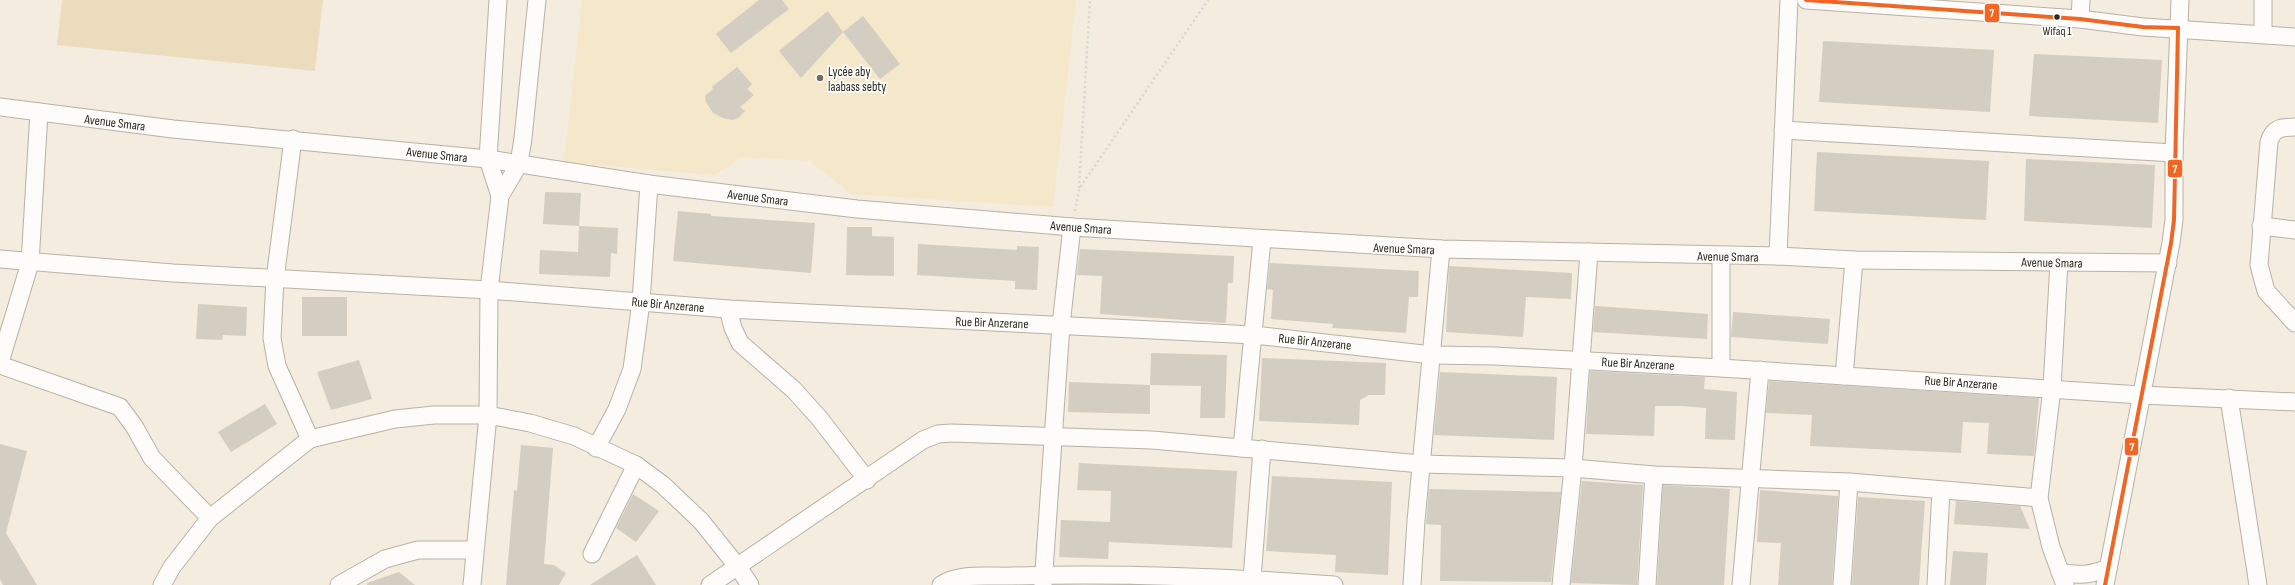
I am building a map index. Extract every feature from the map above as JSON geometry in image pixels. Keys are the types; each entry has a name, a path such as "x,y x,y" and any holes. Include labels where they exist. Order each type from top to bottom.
{"street":[{"path":"498,0 488,159 500,196"},
{"path":"472,585 488,415 488,290 500,196 519,164 537,0"},
{"path":"1778,256 1789,0"},
{"path":"1806,0 1843,1 2080,19 2144,27 2178,28 2221,33 2263,34 2295,37"},
{"path":"2080,19 2081,0"},
{"path":"2105,585 2168,263 2174,220 2174,153 2180,0"},
{"path":"2263,0 2263,34"},
{"name":"Avenue Smara","path":"0,107 173,130 293,139 488,159 649,184 857,209 1072,227 1262,240 1442,249 1778,256 1854,260 2168,263"},
{"path":"0,362 30,263 39,112"},
{"path":"2295,127 2277,128 2271,133 2259,265 2262,281 2266,291 2276,304 2295,323"},
{"path":"1784,130 2174,153"},
{"path":"293,139 275,279 273,352 277,366 310,439"},
{"path":"596,448 617,409 628,382 636,344 641,302 649,184"},
{"path":"2262,226 2295,230"},
{"path":"1043,580 1055,436 1061,325 1072,227"},
{"path":"1242,448 1262,240"},
{"path":"1412,585 1421,464 1442,249"},
{"path":"1561,585 1573,468 1589,252"},
{"path":"1721,256 1721,368"},
{"name":"Rue Bir Anzerane","path":"0,259 30,263 275,279 488,290 728,309 1254,334 1432,354 1581,360 2052,388 2141,395 2295,402"},
{"path":"1844,376 1854,260"},
{"path":"2059,262 2052,388 2039,498 2044,526 2062,578 2092,574 2108,568"},
{"path":"728,309 733,328 740,344 794,390 820,419 867,480"},
{"path":"0,365 120,407 134,426 152,458 210,518"},
{"path":"1741,585 1749,478 1760,370"},
{"path":"2228,398 2258,585"},
{"path":"162,585 172,567 210,518 310,439 394,419 434,415 488,415 530,423 574,436 596,448 636,465 663,485 700,520 738,567 750,585"},
{"path":"710,585 867,480 923,440 938,434 951,433 1152,440 1421,464 1573,468 1654,474 1850,482 2039,498"},
{"path":"1252,579 1262,449"},
{"path":"592,554 636,465"},
{"path":"1647,585 1654,474"},
{"path":"1842,585 1850,482"},
{"path":"1936,585 1941,490"},
{"path":"339,585 385,560 418,550 475,550"},
{"path":"941,585 963,578 1043,580 1252,579 1334,585"}],"path":[{"path":"1072,227 1079,189 1090,0"},
{"path":"1079,189 1208,0"}],"shaded area":[{"path":"62,0 323,0 315,71 57,45"},
{"name":"Lycée aby laabass sebty","path":"582,0 1076,0 1053,207 851,194 810,161 742,157 715,175 564,162"}],"building":[{"path":"759,0 782,0 789,9 731,53 716,34"},
{"path":"828,11 843,32 801,78 779,51"},
{"path":"863,16 900,64 880,79 843,32"},
{"path":"1823,41 1994,50 1990,112 1819,102"},
{"path":"2034,54 2162,60 2158,123 2029,116"},
{"path":"737,67 752,84 747,89 754,95 740,107 745,111 738,118 733,120 723,118 713,113 706,102 705,96 713,89 712,87"},
{"path":"1817,152 1989,161 1986,220 1814,211"},
{"path":"2026,159 2155,165 2152,228 2024,221"},
{"path":"545,192 581,193 579,226 543,224"},
{"path":"678,211 711,214 711,216 815,223 811,273 673,261"},
{"path":"579,226 618,228 617,254 611,253 610,277 539,274 540,250 578,252"},
{"path":"847,227 872,227 872,236 894,237 894,276 846,275"},
{"path":"918,244 1017,250 1017,246 1039,247 1037,290 1015,289 1015,281 917,275"},
{"path":"1080,249 1234,256 1233,283 1228,283 1226,323 1100,314 1102,276 1077,275"},
{"path":"1270,263 1419,271 1418,297 1409,297 1406,333 1332,328 1333,324 1271,319 1273,290 1267,289"},
{"path":"1449,266 1572,273 1571,299 1526,297 1523,337 1446,332"},
{"path":"302,297 347,297 347,336 302,336"},
{"path":"198,304 247,307 246,336 223,335 222,340 196,339"},
{"path":"1595,306 1708,314 1707,339 1593,332"},
{"path":"1733,312 1830,319 1828,344 1731,337"},
{"path":"1151,353 1227,355 1225,418 1200,418 1201,386 1150,385"},
{"path":"1262,358 1386,363 1385,395 1369,395 1360,400 1359,425 1259,421"},
{"path":"359,360 372,399 331,410 317,372"},
{"path":"1590,371 1705,377 1704,389 1737,392 1735,440 1705,439 1706,408 1682,406 1655,406 1654,436 1586,434"},
{"path":"1440,372 1557,377 1554,440 1434,435"},
{"path":"1769,381 2039,398 2034,456 1987,454 1989,423 1963,422 1961,453 1810,446 1812,415 1766,413"},
{"path":"1069,382 1150,385 1150,414 1068,412"},
{"path":"265,404 277,424 231,452 218,432"},
{"path":"0,444 27,451 6,533 37,585 3,585 0,579"},
{"path":"521,445 553,448 544,564 554,565 566,573 559,585 506,585 514,490 517,491"},
{"path":"1079,463 1237,471 1232,548 1109,542 1108,559 1059,557 1061,520 1110,522 1111,491 1077,490"},
{"path":"1272,476 1392,482 1388,575 1335,572 1336,555 1266,551"},
{"path":"1582,481 1643,485 1637,585 1571,583"},
{"path":"1663,485 1730,489 1724,585 1657,585"},
{"path":"1429,489 1561,492 1551,582 1440,581 1441,525 1426,524"},
{"path":"1760,490 1838,496 1832,585 1778,585 1781,543 1757,542"},
{"path":"633,494 659,511 636,542 616,528"},
{"path":"1858,497 1925,501 1919,585 1852,585"},
{"path":"1956,501 2020,506 2030,529 1954,524"},
{"path":"1953,551 1988,553 1986,585 1950,585"},
{"path":"637,555 656,585 590,585 610,572"},
{"path":"399,572 415,585 367,585 367,583"}],"transit line":[{"name":"7","path":"1806,0 2080,19 2143,27 2178,28"},
{"name":"7","path":"2105,585 2171,243 2174,220 2178,28"}],"place":[{"name":"Wifaq 1","path":"2057,17"},
{"name":"Lycée aby laabass sebty","path":"820,78"}]}
